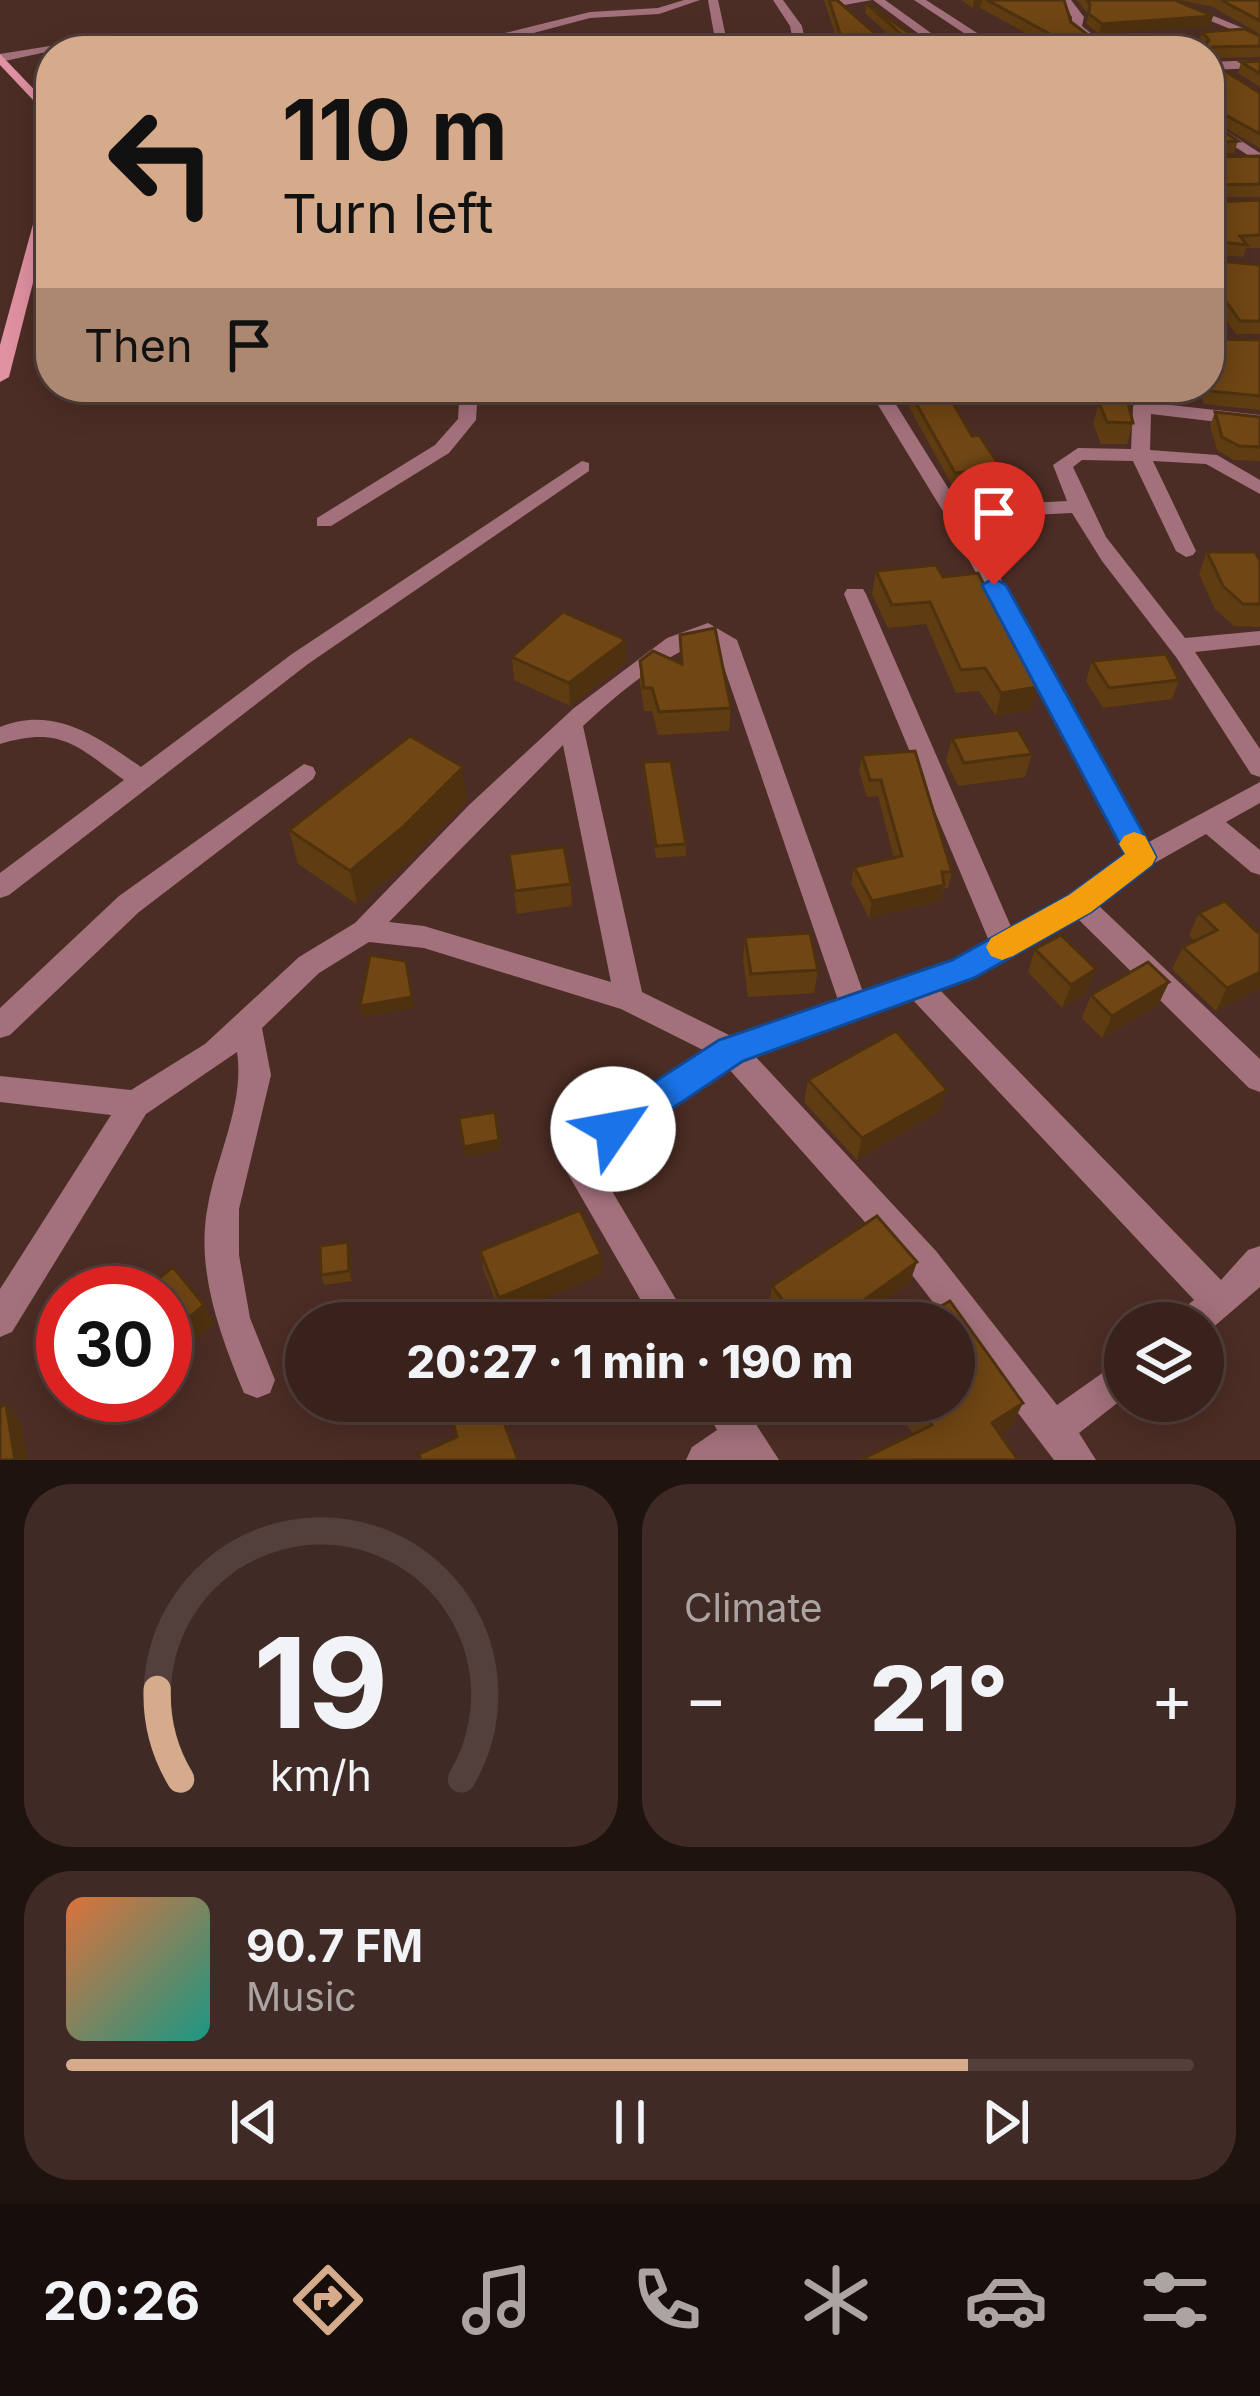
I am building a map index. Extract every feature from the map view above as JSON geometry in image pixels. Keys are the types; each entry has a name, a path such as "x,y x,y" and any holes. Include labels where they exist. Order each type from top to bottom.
{"street":[{"path":"516,36 590,15 659,11 695,0"},
{"path":"712,0 720,36"},
{"path":"778,0 798,36"},
{"path":"841,5 867,0"},
{"path":"878,0 929,36"},
{"path":"920,0 976,36"},
{"path":"1065,0 1078,17 1076,27 1087,36"},
{"path":"1165,0 1260,41"},
{"path":"1188,36 1244,31"},
{"path":"0,58 36,52"},
{"path":"0,58 36,96"},
{"path":"1224,64 1260,64"},
{"path":"1224,73 1240,85"},
{"path":"1224,132 1253,147 1260,160 1226,161"},
{"path":"0,377 36,241"},
{"path":"324,523 442,449 467,420 468,402"},
{"path":"885,402 954,514 1142,857"},
{"path":"1146,402 1141,455 1186,550"},
{"path":"1170,402 1260,421"},
{"path":"1260,488 1210,459 1069,457 1063,465 1076,507 1100,549 1179,646 1260,768"},
{"path":"0,888 300,659 582,467"},
{"path":"954,514 1076,507"},
{"path":"855,594 1005,945"},
{"path":"0,1321 135,1104 216,1053 309,964 365,931 413,875 571,725 684,636 708,630 726,640 854,1006"},
{"path":"1179,646 1260,638"},
{"path":"571,725 629,999"},
{"path":"0,736 30,727 56,728 79,736 142,782"},
{"path":"0,1026 129,904 304,773"},
{"path":"661,1302 573,1155 731,1051 854,1006 920,988 1080,904 1142,857 1260,791"},
{"path":"1208,821 1260,865"},
{"path":"1080,904 1260,1078"},
{"path":"365,931 424,937 629,999 731,1051 923,1263 1077,1460"},
{"path":"920,988 1196,1302"},
{"path":"247,1024 256,1075 224,1210 222,1255 233,1318 257,1380"},
{"path":"0,1089 135,1104"},
{"path":"1218,1302 1260,1262"},
{"path":"1054,1430 1104,1391"},
{"path":"705,1460 750,1448 733,1422"}],"building":[{"path":"829,0 837,0 878,36 841,36"},
{"path":"987,0 1064,0 1071,22 1089,36 1054,36"},
{"path":"1087,0 1175,0 1213,16 1102,24 1089,14"},
{"path":"1221,0 1260,0 1260,21"},
{"path":"866,3 913,36 903,36"},
{"path":"1244,29 1260,36 1260,46 1224,47 1224,36 1202,32"},
{"path":"1260,61 1260,74 1241,62"},
{"path":"1224,70 1260,93 1260,134 1224,114"},
{"path":"1260,156 1260,184 1224,185 1224,157"},
{"path":"1260,200 1260,235 1240,236 1247,245 1224,242 1224,202"},
{"path":"1224,261 1260,265 1260,321 1240,321 1224,299"},
{"path":"1224,339 1260,340 1260,396 1224,392"},
{"path":"915,402 953,402 972,436 979,435 1002,469 955,473"},
{"path":"1099,403 1128,403 1133,423 1107,422"},
{"path":"1215,412 1260,417 1260,447 1239,446 1222,437"},
{"path":"1207,552 1255,552 1260,561 1260,604 1243,604 1223,586"},
{"path":"936,565 943,577 978,573 1037,687 1001,693 985,668 961,670 930,602 892,605 876,571"},
{"path":"563,612 626,640 569,683 512,657"},
{"path":"715,628 731,708 659,712 652,688 644,688 640,661 653,651 682,664 680,635"},
{"path":"1166,654 1179,680 1109,688 1092,661"},
{"path":"1018,730 1032,754 964,763 952,738"},
{"path":"410,736 463,767 350,871 289,830"},
{"path":"915,751 952,872 942,872 944,885 872,901 854,867 902,856 881,780 870,780 862,755"},
{"path":"671,761 686,844 656,846 643,762"},
{"path":"564,847 571,884 515,891 509,854"},
{"path":"1225,901 1260,930 1260,972 1227,988 1183,947 1217,930 1199,913"},
{"path":"810,933 818,970 751,974 745,937"},
{"path":"1061,935 1096,969 1071,985 1035,949"},
{"path":"370,955 406,961 412,997 360,1006"},
{"path":"1148,962 1169,982 1112,1016 1091,995"},
{"path":"896,1031 947,1090 862,1138 808,1080"},
{"path":"495,1112 499,1140 464,1147 459,1118"},
{"path":"580,1210 601,1254 499,1298 480,1251"},
{"path":"877,1216 917,1262 861,1302 784,1302 772,1286"},
{"path":"348,1242 349,1271 321,1275 320,1246"},
{"path":"192,1290 204,1305 192,1315"},
{"path":"975,1336 1023,1403 992,1423 1018,1460 860,1460 932,1425 930,1422 975,1422"},
{"path":"6,1404 15,1460 0,1460 0,1407"},
{"path":"453,1422 504,1422 518,1460 421,1460 419,1454 457,1437"}],"slow traffic":[{"path":"1002,947 1080,904 1142,857 1134,844"}],"route":[{"path":"613,1129 731,1051 963,969 1080,904 1142,857 994,585"}]}
